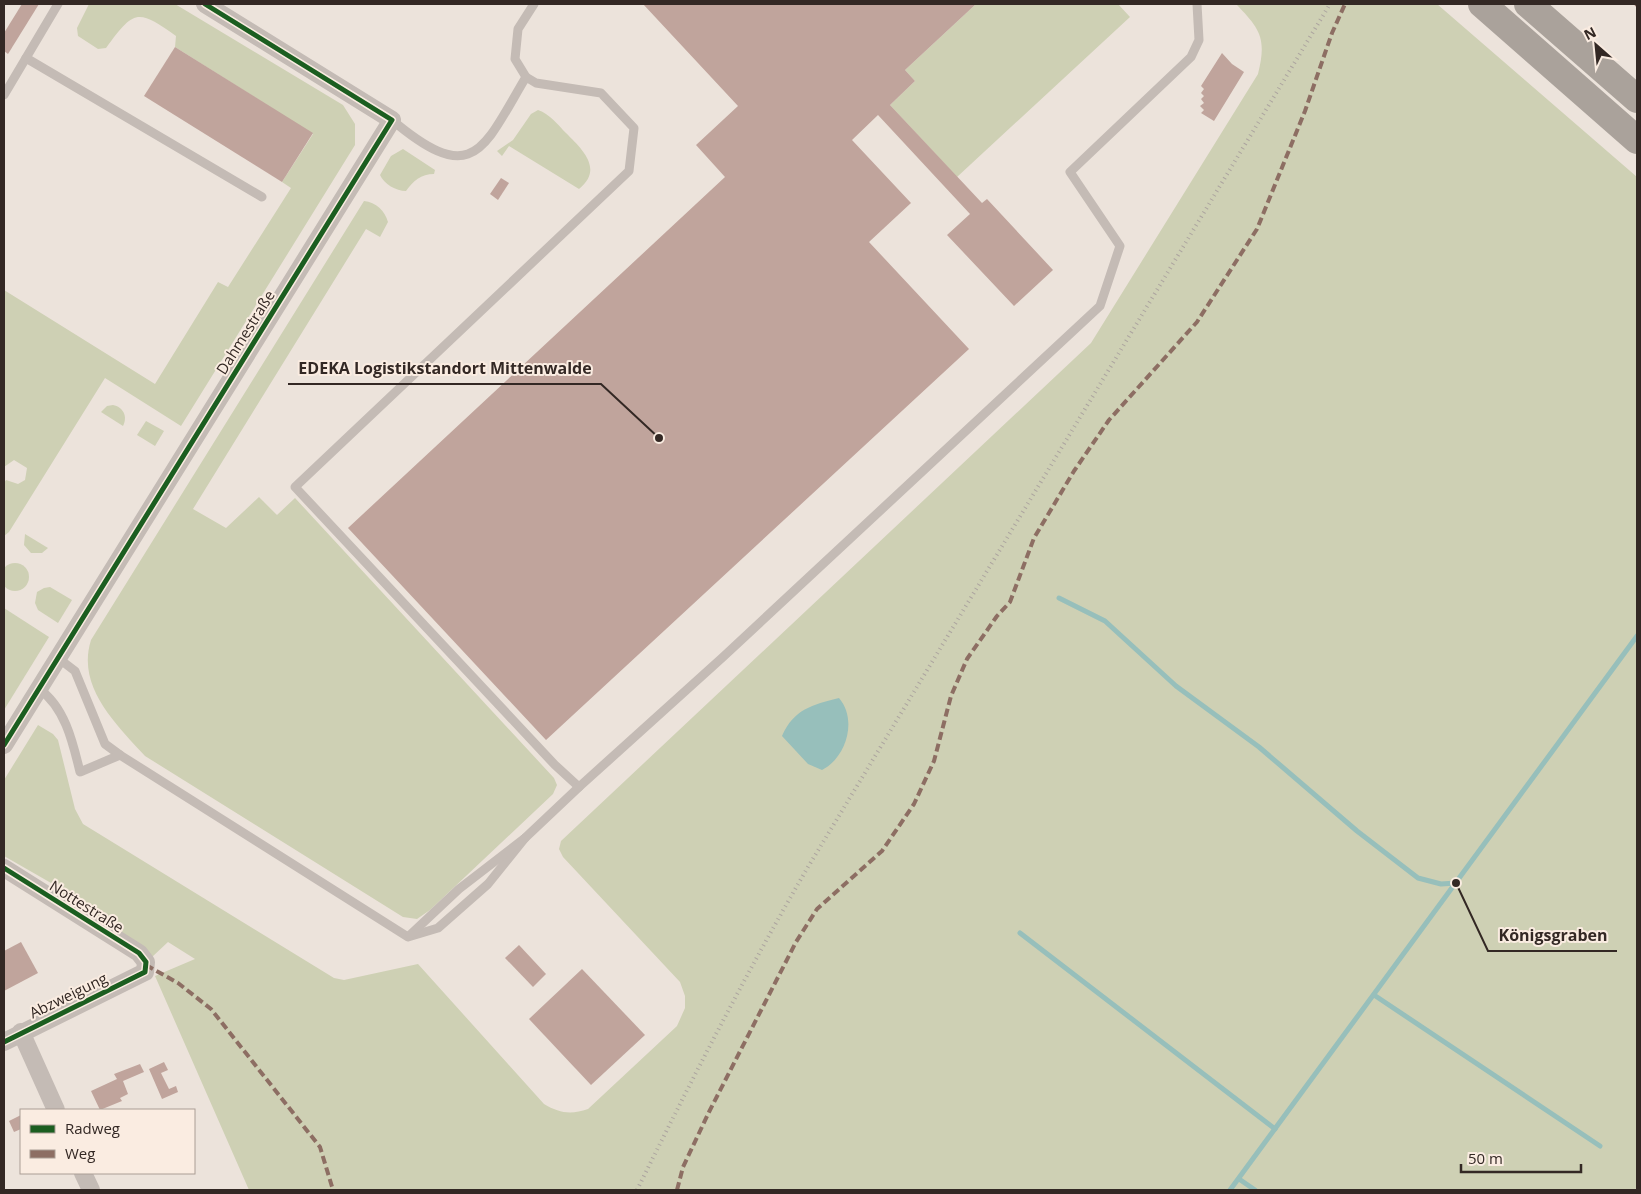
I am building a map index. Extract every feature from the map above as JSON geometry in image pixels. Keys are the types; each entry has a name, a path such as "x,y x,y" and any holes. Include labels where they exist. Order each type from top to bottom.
{"highway":[{"path":"1482,4 1637,140"},
{"path":"1528,4 1637,99"}],"street":[{"path":"204,4 392,120"},
{"name":"Dahmestraße","path":"4,745 392,120"},
{"name":"Nottestraße","path":"4,868 139,953 146,962 145,972"},
{"name":"Abzweigung","path":"4,1042 145,972"},
{"name":"Abzweigung","path":"22,1032 56,1109"},
{"path":"83,1174 90,1190"}],"lane":[{"path":"4,95 58,4"},
{"path":"534,4 518,29 515,59 526,77 536,82 601,93 634,128 629,171 295,487 555,765 579,787"},
{"path":"408,937 460,888 525,838 723,657 1100,306 1120,246 1070,172 1191,57 1200,40 1197,4"},
{"path":"26,58 262,198"},
{"path":"392,120 416,140 444,153 458,157 473,154 484,146 526,77"},
{"path":"58,658 75,671 105,744 408,937 438,928 488,884 525,838"},
{"path":"39,689 49,696 71,734 80,772 120,755"}],"green space":[{"path":"89,4 175,4 343,105 355,124 355,145 181,426 105,378 9,532 4,536 4,483 6,480 18,484 25,480 27,468 14,460 4,467 4,290 155,384 218,282 228,287 291,188 282,182 313,134 175,47 176,36 144,17 130,20 115,35 106,48 98,49 78,36 77,28"},
{"path":"976,4 1118,4 1130,17 957,177 890,105 915,81 905,70"},
{"path":"1236,4 1437,4 1637,177 1637,1188 1634,1190 249,1190 155,976 195,959 168,942 152,957 69,903 58,887 4,856 4,780 38,725 53,734 58,740 75,809 83,824 334,978 344,980 418,964 544,1104 565,1112 588,1109 677,1026 685,1008 685,996 680,982 563,857 559,849 561,841 1091,343 1258,74 1262,51 1259,35 1251,20"},
{"path":"538,110 557,123 584,152 590,167 590,174 586,182 579,189 509,146 502,156 497,151 513,140 531,114"},
{"path":"403,149 435,170 434,174 425,175 418,179 406,191 398,190 391,186 380,175 391,156"},
{"path":"364,201 376,205 387,218 388,222 380,237 366,229 193,509 226,528 259,497 277,515 295,498 554,778 557,785 553,794 430,910 417,919 403,917 145,756 102,704 89,674 88,657 91,640"},
{"path":"113,405 122,410 125,415 123,426 101,412 107,406"},
{"path":"146,421 164,431 155,446 137,435"},
{"path":"25,534 48,548 42,553 31,553 24,545"},
{"path":"15,563 25,567 29,577 25,587 15,591 5,587 1,577 5,567"},
{"path":"50,587 72,600 58,623 38,610 35,603 37,592"},
{"path":"4,608 49,637 4,710"}],"water":[{"path":"839,698 845,707 848,717 847,738 837,757 822,770 808,764 782,736 798,714 812,706"}],"building":[{"path":"22,4 39,4 8,54 4,51 4,33"},
{"path":"643,4 976,4 905,70 915,81 890,105 982,203 987,199 1053,270 1014,306 947,235 970,214 878,115 852,140 911,203 869,242 969,349 546,740 348,528 725,177 696,145 738,106"},
{"path":"175,47 313,133 282,182 144,96"},
{"path":"1222,53 1232,64 1244,72 1214,121 1201,113 1204,110 1200,106 1204,103 1201,99 1204,96 1201,93 1204,89 1201,86"},
{"path":"501,178 509,183 498,200 490,194"},
{"path":"21,942 38,973 4,991 4,951"},
{"path":"519,945 546,974 533,987 505,958"},
{"path":"582,969 645,1035 591,1085 529,1019"},
{"path":"164,1062 168,1070 161,1073 169,1089 176,1086 178,1092 162,1099 149,1069"},
{"path":"140,1064 144,1072 123,1081 128,1094 120,1098 122,1101 100,1109 91,1091 117,1079 114,1074"},
{"path":"20,1116 20,1129 14,1132 9,1121"}],"waterway":[{"path":"1059,598 1105,621 1176,686 1259,747 1357,831 1418,878 1441,884 1456,883"},
{"path":"1230,1190 1637,636"},
{"path":"1020,933 1275,1129"},
{"path":"1374,995 1600,1146"},
{"path":"1239,1179 1255,1190"}],"railway":[{"path":"637,1190 719,1027 808,867 1330,4"}],"marked path":[{"path":"677,1190 683,1167 709,1112 796,942 817,909 882,851 914,804 934,761 951,696 967,659 997,616 1010,602 1034,538 1074,471 1109,420 1197,322 1257,229 1305,111 1332,33 1345,4"},
{"path":"146,965 178,983 211,1009 320,1147 333,1190"}],"cycle path":[{"path":"4,745 392,120 205,4"},
{"path":"4,868 139,953 146,962 145,972 4,1042"}],"place":[{"name":"EDEKA Logistikstandort Mittenwalde","path":"659,438"},
{"name":"Königsgraben","path":"1456,883"}]}
